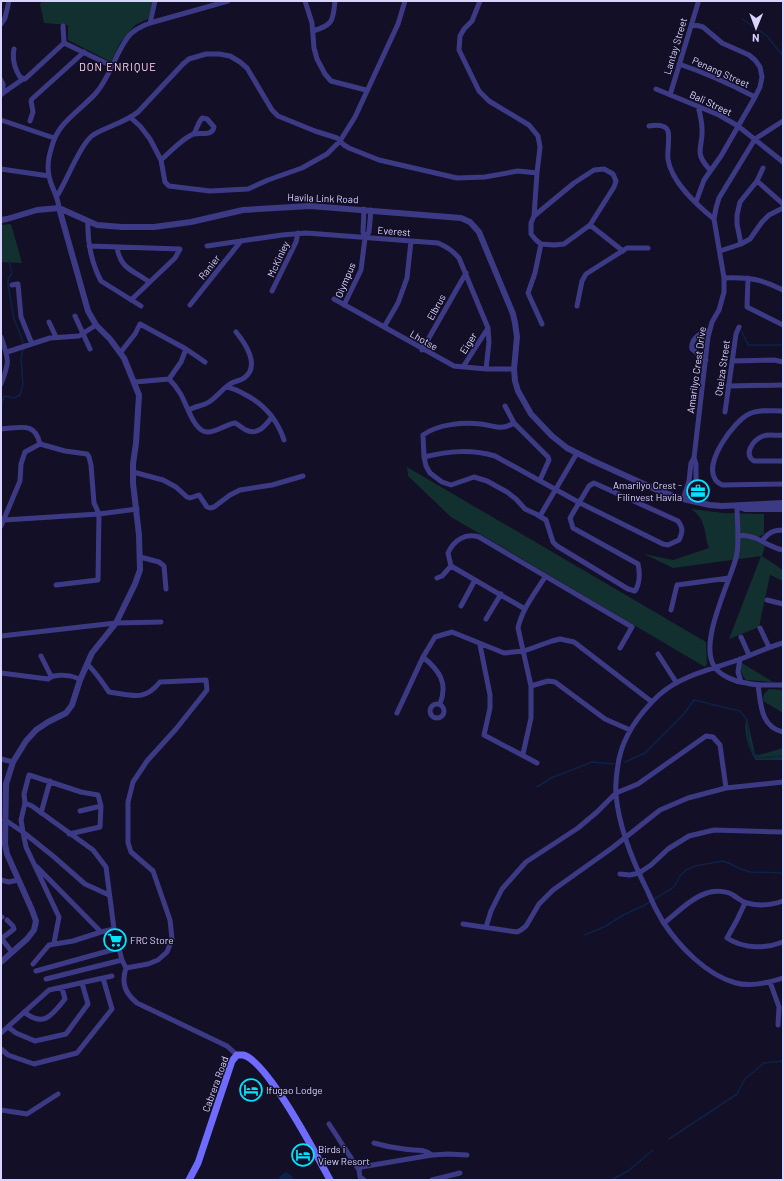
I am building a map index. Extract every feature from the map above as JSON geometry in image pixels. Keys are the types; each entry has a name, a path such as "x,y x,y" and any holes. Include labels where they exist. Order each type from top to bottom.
{"main road":[{"name":"Cabrera Road","path":"189,1180 198,1163 208,1136 232,1061 237,1055 244,1055 265,1072 280,1093 330,1180"}],"street":[{"path":"150,23 155,1"},
{"path":"1,962 27,939 34,930 36,921 7,854 5,844 5,820 3,811 6,784 13,762 26,741 36,730 66,713 72,705 80,680 92,653 116,623 135,584 140,570 137,509 133,483 139,395 130,369 110,339 96,325 85,304 57,196 49,176 49,162 54,138 73,114 95,94 104,83 128,37 140,27 228,1"},
{"path":"305,1 310,13 314,48 317,59 325,74 331,81 366,90"},
{"path":"313,31 327,27 334,13 335,1"},
{"path":"131,118 147,133 161,160 165,182 169,186 210,191 248,189 315,161 327,154 340,141 372,81 398,24 405,1"},
{"path":"480,1 472,21 464,29 460,36 459,50 479,91 489,101 529,126 538,136 540,147 531,234 541,244 554,246 564,244 590,225 614,187 616,181 614,174 604,169 594,170 534,216"},
{"path":"1,4 8,3 5,18 1,24"},
{"name":"Lantay Street","path":"670,95 698,3"},
{"path":"692,24 703,27 722,43 749,55 760,67 762,77 755,97 721,156 704,180 696,202"},
{"path":"2,94 22,79 25,79 64,43 64,26"},
{"path":"64,43 112,66"},
{"path":"14,49 13,56 18,73 22,79"},
{"path":"30,121 33,112 32,99 84,52"},
{"path":"57,196 81,152 92,136 131,118 182,64 189,59 206,54 230,56 247,68 272,110 278,116 337,138 349,148 379,160 457,178 485,176 518,171 537,173"},
{"name":"Penang Street","path":"679,64 729,83 755,97"},
{"path":"1,80 3,84 2,94"},
{"name":"Bali Street","path":"656,89 719,115 738,126 783,162"},
{"path":"698,106 702,127 700,154 702,161 710,170"},
{"path":"1,120 54,138"},
{"name":"Amarilyo Crest Drive","path":"683,499 689,481 691,463 694,458 709,331 722,302 724,292 724,278 714,219 716,208 719,198 755,140 783,121"},
{"path":"649,126 657,125 668,131 668,160 672,174 696,202 714,219"},
{"path":"161,160 194,134"},
{"path":"741,244 737,224 737,214 740,202 757,181 763,168"},
{"path":"1,169 49,176"},
{"path":"757,181 783,204"},
{"name":"Havila Link Road","path":"59,208 88,222 108,227 154,227 191,222 243,210 310,206 461,218 475,226 486,248 515,323 517,337 514,369 515,381 518,390 531,414 540,424 552,436 577,453 657,490 683,499 710,505 737,506"},
{"path":"1,220 37,210 59,208"},
{"path":"720,251 741,244 750,239 762,222 783,208"},
{"name":"Olympus","path":"344,305 361,270 365,238 363,232 367,210"},
{"path":"88,222 89,246 101,281 141,306"},
{"path":"590,225 623,251"},
{"name":"Everest","path":"206,246 298,234 438,243 451,249 459,258 488,328 489,342 486,369"},
{"name":"McKinley","path":"272,291 277,286 298,234"},
{"name":"Ranier","path":"188,295 192,302 241,241"},
{"path":"384,327 398,303 406,278 411,241"},
{"path":"541,244 535,273 528,293 542,324"},
{"path":"89,246 180,249 175,258 130,300"},
{"path":"117,247 119,259 123,265 149,282"},
{"path":"577,306 582,280 586,274 627,248 648,248"},
{"name":"Elbrus","path":"422,350 466,273"},
{"path":"724,278 748,278 770,283 783,290"},
{"path":"748,278 748,308 782,323"},
{"path":"12,285 18,284 21,317 32,344"},
{"name":"Lhotse","path":"334,299 422,350 454,366 486,369 514,369"},
{"path":"75,316 90,349"},
{"path":"49,322 56,337"},
{"path":"120,353 135,334 140,324 186,349 205,362"},
{"path":"7,352 56,337 79,336 96,325"},
{"name":"Oteiza Street","path":"725,412 736,334 739,327"},
{"name":"Eiger","path":"463,367 488,328"},
{"path":"706,360 692,349 691,346 702,332 709,331"},
{"path":"189,410 208,402 230,383 244,378 248,373 252,365 251,356 244,342 236,332"},
{"path":"1,337 7,352 8,367 1,384"},
{"path":"135,382 169,379 181,362 186,349"},
{"path":"732,361 774,360 783,362"},
{"path":"169,379 180,393 200,431 210,432 224,425 235,423 246,431 257,431 264,427 272,417"},
{"path":"728,386 783,385"},
{"path":"226,387 237,390 255,399 268,411 280,428 284,440"},
{"path":"505,406 514,423 548,457 540,480"},
{"path":"783,411 758,411 749,413 740,420 718,450 713,462 714,477 716,481 722,485 783,484"},
{"path":"424,457 445,452 464,451 482,452 495,456 580,503 663,544 668,545 679,540 682,534 682,527 678,521 594,483 589,486 580,503 570,518 573,528 638,564 638,587 635,591 628,589 557,546 553,542 546,520 525,509 507,492 487,481 474,477 470,477 458,483 451,484 442,482 430,473 426,466 424,457 423,435 429,430 459,424 480,424 506,428 514,423"},
{"path":"1,430 18,428 33,430 37,433 40,444"},
{"path":"783,435 763,436 757,440 749,451 750,459 754,461 783,461"},
{"path":"1,526 20,481 21,464 26,452 40,444 65,451 83,453 89,457 94,502 99,514 98,580 56,585"},
{"path":"540,516 577,453"},
{"name":"Amarilyo Crest Drive","path":"694,458 696,464 696,502"},
{"path":"133,472 163,480 176,487 187,497 190,498 199,495 207,507 210,508 214,507 230,495 240,490 272,485 303,476"},
{"path":"737,506 744,504 783,503"},
{"path":"737,506 745,509 783,509"},
{"path":"737,506 737,556 710,639 710,656 715,667 731,679 740,682 783,686"},
{"path":"4,520 99,514 137,509"},
{"path":"762,541 774,530 783,530"},
{"path":"738,536 744,534 783,550"},
{"path":"525,609 451,566 448,552 451,546 465,536 473,535 479,537 632,627 620,648"},
{"path":"140,557 159,562 164,566 166,589"},
{"path":"437,578 442,576 451,566"},
{"path":"523,754 531,718 531,686 518,628 525,609 545,577"},
{"path":"671,610 677,585 729,578"},
{"path":"461,606 475,580"},
{"path":"486,619 501,594"},
{"path":"767,600 783,604"},
{"path":"1,636 116,623 161,622"},
{"path":"760,628 769,647"},
{"path":"397,713 435,637 452,632 480,645 504,653 524,651 560,639 574,642 652,702"},
{"path":"741,637 749,655"},
{"path":"783,643 676,682 652,702 630,730 624,743 620,758 616,793 618,810 625,837 639,873 659,915 687,951 701,964 718,976 736,983 754,984 770,982 783,978"},
{"path":"480,645 490,695 490,708 484,735 523,754 537,763"},
{"path":"658,654 676,682"},
{"path":"41,656 51,676"},
{"path":"424,657 433,665 443,681 443,691 440,704"},
{"path":"740,659 738,672 740,682"},
{"path":"87,664 95,671 109,692 140,696 153,691 160,682 206,680 207,690 176,729 147,761 133,782 128,802 128,843 132,852 153,871 170,920 172,939 167,952 158,960 148,964 126,968"},
{"path":"1,673 48,679 51,676 67,675 76,677 80,680"},
{"path":"531,686 548,681 555,682 604,719 630,730"},
{"path":"758,684 763,715 769,724 777,730 783,732"},
{"path":"486,927 491,911 502,889 526,862 588,821 616,793 638,784 706,736 713,737 720,745 726,788"},
{"path":"1,759 13,762"},
{"path":"54,943 59,917 26,847 23,832 22,820 25,803 24,794 29,775 81,792 98,794 101,806 100,827 69,834"},
{"path":"42,813 50,781"},
{"path":"463,924 517,932 526,926 539,904 553,890 612,848 660,810 683,800 726,788 783,782"},
{"path":"25,803 42,813 93,850 106,867 114,928 118,948 126,968 123,984 131,998 136,1003 222,1044 237,1055"},
{"path":"80,811 101,806"},
{"path":"5,820 23,832 85,884 109,895"},
{"path":"620,874 630,875 639,873 651,865 668,849 689,836 714,830 783,832"},
{"path":"33,863 101,932"},
{"path":"1,880 9,882 18,880"},
{"path":"664,923 699,896 708,892 719,891 731,894 745,903 764,905 783,901"},
{"path":"745,903 727,938 735,943 745,946 762,947 783,942"},
{"path":"8,920 14,929 1,939 12,952"},
{"path":"33,964 49,945 73,940 114,928"},
{"path":"36,971 118,948"},
{"path":"46,979 122,960"},
{"path":"1,1033 48,990 112,976"},
{"path":"1,1049 8,1055 34,1064 77,1053 112,1009 103,978"},
{"path":"770,982 779,1006 778,1025"},
{"path":"8,1027 16,1033 35,1041 66,1034 88,1004 82,983"},
{"path":"24,1012 33,1019 42,1019 52,1015 65,999 62,988"},
{"path":"1,1110 26,1114 58,1094"},
{"path":"329,1124 359,1170 360,1177 364,1180"},
{"path":"374,1143 395,1148 427,1151 432,1155"},
{"path":"359,1170 361,1167 432,1155 467,1155"},
{"path":"432,1180 460,1173"}],"green space":[{"path":"43,1 153,1 148,19 135,25 120,43 111,62 68,40 68,25 44,23 40,4"},
{"path":"11,224 22,263 1,262 1,225"},
{"path":"407,467 706,642 707,664 705,667 451,517 408,476"},
{"path":"691,509 723,513 764,514 764,534 753,540 765,546 762,556 783,570 783,581 770,575 759,627 729,639 761,556 673,568 644,554 673,560 709,548 704,526 700,517"},
{"path":"742,663 773,682 746,680 741,672"},
{"path":"769,689 783,690 783,713 763,701 764,694"},
{"path":"747,718 755,754 759,755 783,748 783,760 756,760 747,740 745,728"}],"waterway":[{"path":"742,19 767,36 783,56"},
{"path":"1,247 2,251"},
{"path":"9,261 12,273 8,279 8,285 14,319 23,345"},
{"path":"742,332 748,345 783,345"},
{"path":"1,407 4,396 14,398 20,395 23,384 21,359 23,349"},
{"path":"625,762 645,753 684,714 694,700 740,711 747,720 749,743 752,751 758,758 783,756"},
{"path":"537,787 551,778 592,762 614,764"},
{"path":"585,935 606,926 674,887 680,876 686,870 695,866 723,861 740,869 751,872 783,873"},
{"path":"669,1139 737,1094 745,1079 764,1063 783,1061"},
{"path":"611,1180 628,1171 653,1150"},
{"path":"283,1180 286,1177 289,1180"}],"place":[{"name":"Amarilyo Crest - Filinvest Havila","path":"698,491"},
{"name":"FRC Store","path":"115,940"},
{"name":"Ifugao Lodge","path":"251,1090"},
{"name":"Birds i View Resort","path":"303,1155"}],"district":[{"name":"DON ENRIQUE","path":"118,66"}]}
